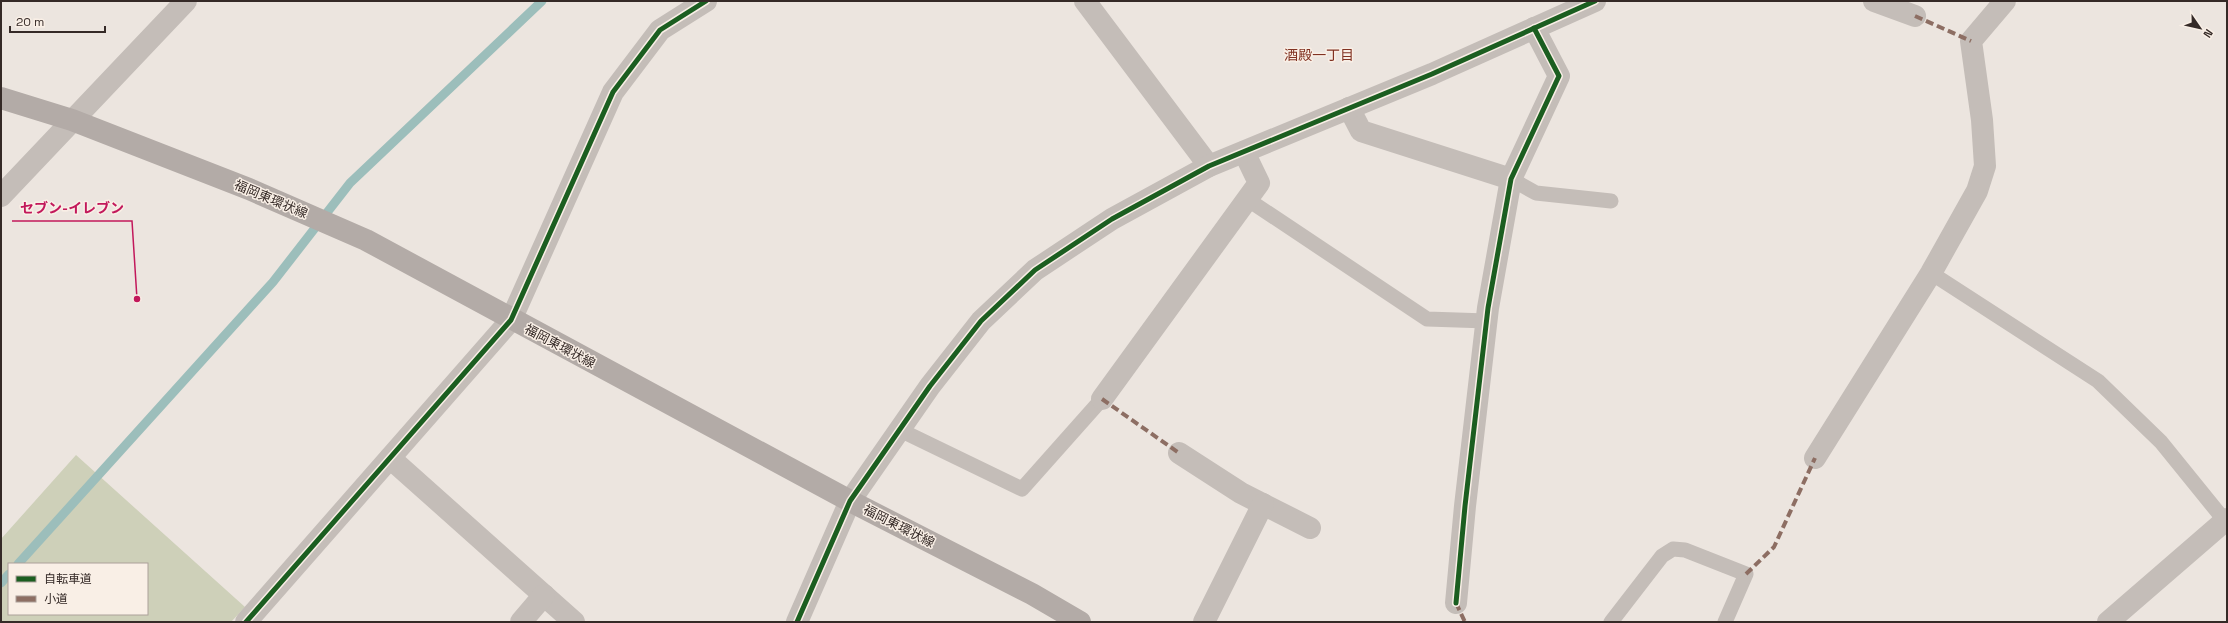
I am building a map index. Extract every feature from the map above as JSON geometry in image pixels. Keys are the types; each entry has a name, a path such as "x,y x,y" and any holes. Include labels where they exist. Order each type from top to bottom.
{"main road":[{"name":"福岡東環状線","path":"1,98 72,120 249,189 366,240 511,320 850,501 1032,594 1080,622"}],"street":[{"path":"1,196 186,1"},
{"path":"246,622 511,320 613,92 660,30 706,1"},
{"path":"1085,1 1209,166"},
{"path":"797,622 850,501 930,386 981,321 1035,270 1112,219 1209,166 1349,108 1595,1"},
{"path":"1874,1 1915,16"},
{"path":"1815,458 1931,273 1977,191 1985,166 1982,120 1971,42 2005,1"},
{"path":"1456,603 1464,506 1487,321 1511,179 1559,76 1534,28"},
{"path":"1349,108 1361,131 1511,179"},
{"path":"1102,399 1248,199 1258,183 1244,152"},
{"path":"1179,453 1241,493 1310,528"},
{"path":"390,458 574,622"},
{"path":"1204,622 1263,504"},
{"path":"2108,622 2226,521"},
{"path":"521,622 544,595"}],"lane":[{"path":"1511,179 1536,193 1611,201"},
{"path":"1248,199 1427,318 1487,321"},
{"path":"1931,273 2098,382 2161,442 2226,521"},
{"path":"900,430 1022,489 1102,399"},
{"path":"1611,622 1662,556 1673,549 1685,550 1746,574 1725,622"}],"green space":[{"path":"76,455 245,607 231,622 1,622 1,539"}],"waterway":[{"path":"19,563 273,282 350,183 542,1"},
{"path":"1,583 8,575"}],"marked path":[{"path":"1915,16 1971,41"},
{"path":"1102,399 1179,453"},
{"path":"1746,574 1774,547 1815,458"},
{"path":"1456,603 1465,622"}],"cycle path":[{"path":"246,622 511,320 613,92 660,30 706,1"},
{"path":"797,622 850,501 930,386 981,321 1035,270 1112,219 1209,166 1432,74 1595,1"},
{"path":"1456,603 1465,506 1488,308 1511,179 1559,76 1534,28"}],"place":[{"name":"セブン-イレブン","path":"137,299"}],"district":[{"name":"酒殿一丁目","path":"1319,55"}]}
